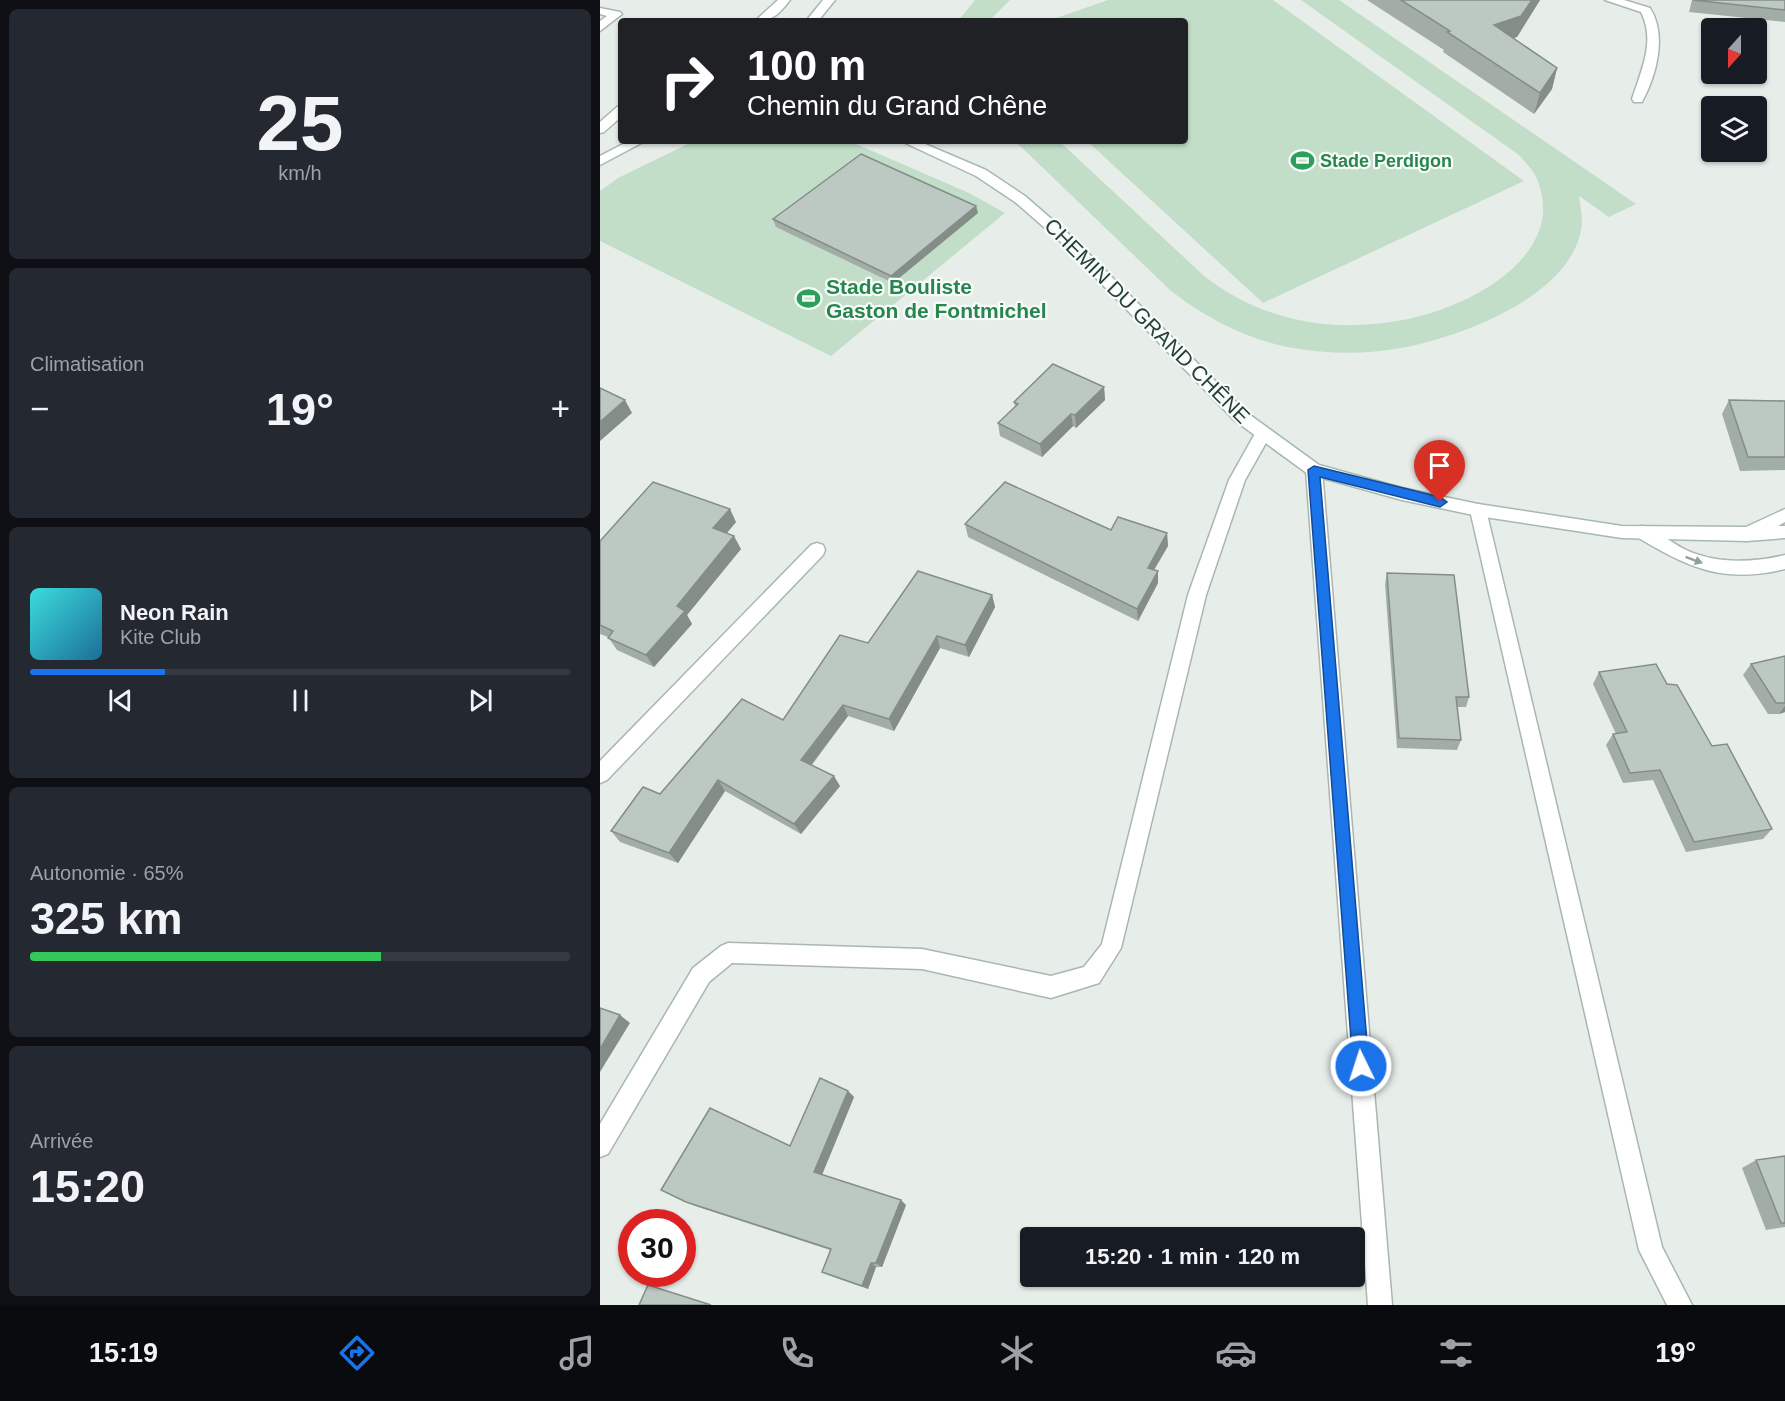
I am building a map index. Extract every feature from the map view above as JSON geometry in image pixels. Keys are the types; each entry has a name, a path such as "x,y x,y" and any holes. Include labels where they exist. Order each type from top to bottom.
{"street":[{"path":"771,17 784,0"},
{"path":"814,18 829,0"},
{"path":"1611,0 1646,10 1652,19 1655,40 1638,99"},
{"path":"600,10 616,14 600,27"},
{"path":"600,129 618,113"},
{"path":"600,161 633,144"},
{"name":"CHEMIN DU GRAND CHÊNE","path":"915,144 981,173 1020,199 1066,239 1240,416 1314,470 1402,494 1478,510 1622,531 1747,534 1785,532"},
{"path":"600,1146 701,975 728,953 922,959 1051,987 1091,976 1111,948 1197,595 1237,480 1263,434"},
{"path":"1314,470 1380,1305"},
{"path":"1478,510 1651,1250 1680,1305"},
{"name":"CHEMIN DU GRAND CHÊNE","path":"1747,534 1785,515"},
{"path":"1643,532 1680,555 1704,564 1732,567 1785,562"},
{"path":"600,774 816,550"}],"green space":[{"path":"975,0 1010,0 992,18 960,18"},
{"name":"Stade Perdigon","path":"1108,0 1273,0 1524,181 1263,303 1090,144 1188,144 1188,18 1057,18"},
{"path":"1301,0 1339,0 1636,204 1609,217 1579,196 1582,223 1575,249 1560,271 1538,291 1483,323 1454,334 1401,348 1344,353 1315,351 1271,343 1211,318 1170,290 1018,144 1062,144 1203,275 1227,292 1266,311 1309,322 1336,325 1382,323 1429,314 1478,293 1500,279 1519,262 1533,243 1542,221 1543,209 1537,178 1519,155"},
{"name":"Stade Bouliste Gaston de Fontmichel","path":"688,144 856,144 969,193 1005,213 831,356 600,241 600,191 618,178"}],"building":[{"path":"1401,0 1532,0 1521,16 1494,25 1557,68 1540,93"},
{"path":"1693,0 1785,0 1785,10"},
{"path":"861,154 976,206 891,276 773,219"},
{"path":"1053,364 1104,387 1040,444 998,423 1018,404 1014,402"},
{"path":"600,388 625,400 600,422"},
{"path":"1729,400 1785,401 1785,457 1748,457"},
{"path":"653,482 730,509 713,528 734,536 677,606 685,611 646,655 608,638 613,631 600,625 600,541"},
{"path":"1005,482 1111,530 1118,517 1167,533 1148,568 1158,571 1137,609 965,524"},
{"path":"918,571 992,595 965,645 937,636 889,719 843,705 801,760 834,776 794,824 718,780 669,853 611,831 643,787 660,794 742,699 783,720 840,635 868,643"},
{"path":"1387,573 1454,575 1469,697 1456,697 1461,740 1399,738"},
{"path":"1785,656 1785,703 1776,703 1751,664"},
{"path":"1656,664 1667,684 1677,685 1712,746 1727,744 1772,829 1694,842 1660,770 1630,773 1613,734 1627,732 1599,672"},
{"path":"600,1008 620,1015 600,1049"},
{"path":"820,1078 848,1091 814,1172 901,1200 876,1263 871,1263 862,1286 822,1272 831,1249 686,1202 661,1190 710,1108 790,1146"},
{"path":"1785,1156 1785,1223 1781,1223 1756,1160"},
{"path":"647,1287 654,1287 711,1305 639,1305"}],"place":[{"name":"Stade Perdigon","path":"1302,161"},
{"name":"Stade Bouliste Gaston de Fontmichel","path":"808,299"}],"route":[{"path":"1361,1066 1314,470 1440,502"}]}
